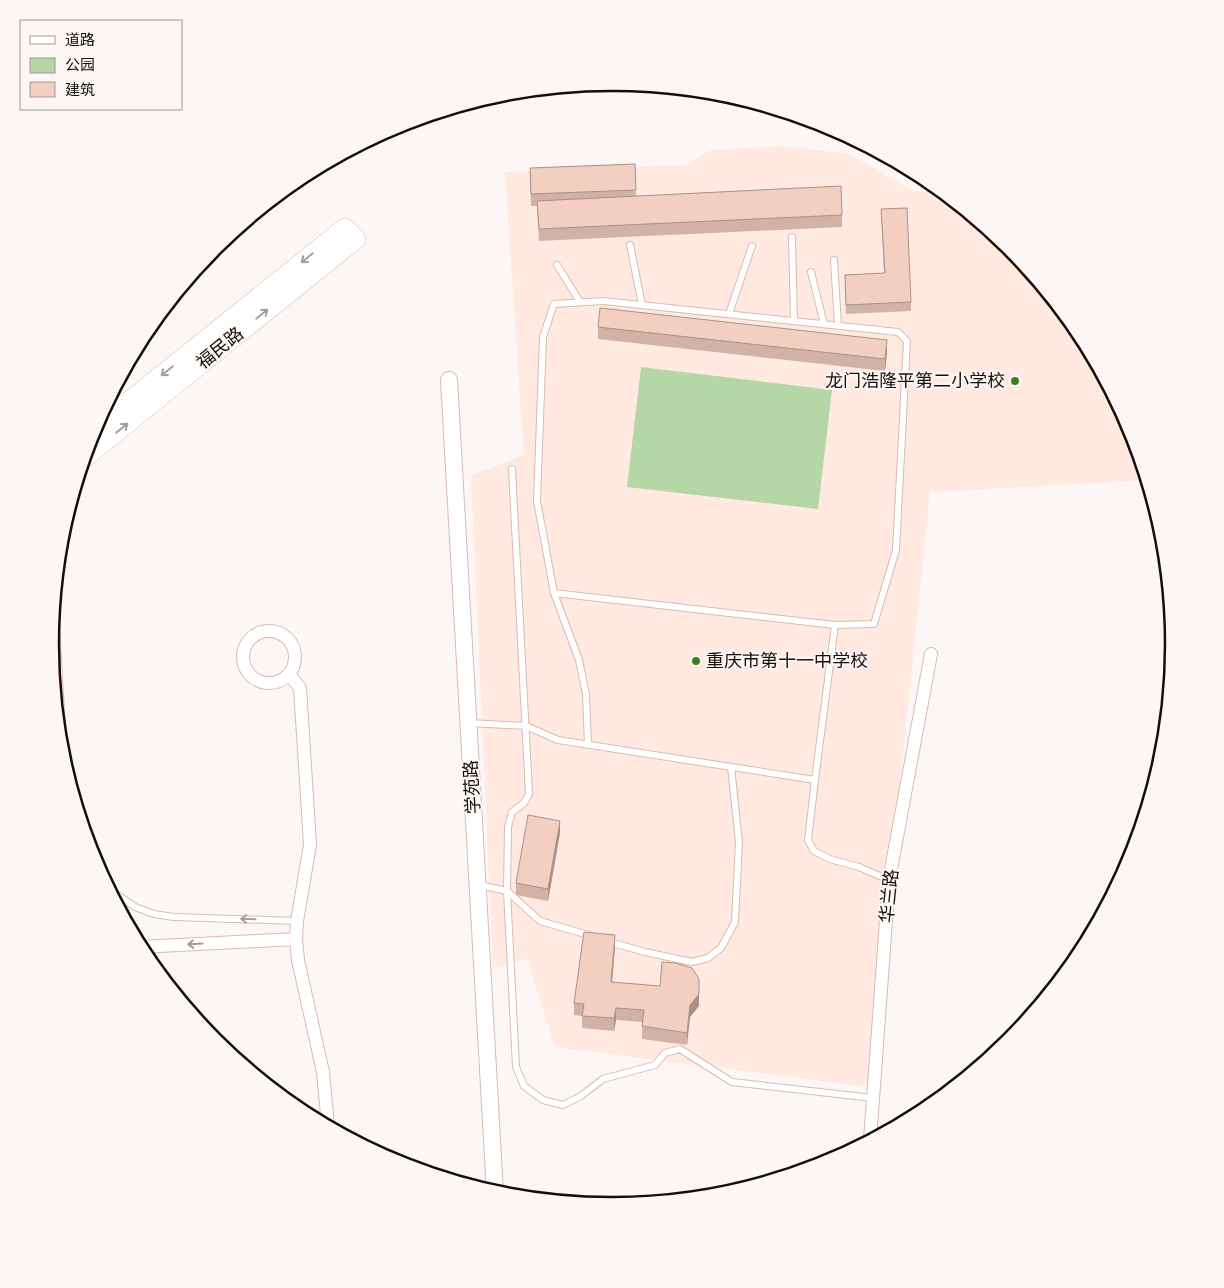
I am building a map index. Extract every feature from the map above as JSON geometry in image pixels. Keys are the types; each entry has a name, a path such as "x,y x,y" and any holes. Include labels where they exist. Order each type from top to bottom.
{"main road":[{"name":"福民路","path":"94,449 350,233 107,420"}],"street":[{"name":"学苑路","path":"449,380 495,1185"},
{"path":"269,631 287,638 291,643 295,656 289,674 284,679 271,684 251,677 244,665 243,658 243,651 250,639 262,632 269,631"},
{"name":"华兰路","path":"871,1133 889,880 931,654"},
{"path":"289,674 300,688 310,845 297,921 296,939 299,969 323,1072 327,1118"},
{"path":"149,947 296,939"}],"lane":[{"path":"792,237 794,321"},
{"path":"630,245 642,305"},
{"path":"730,314 752,246"},
{"path":"834,260 838,326"},
{"path":"557,265 580,302"},
{"path":"811,272 824,324"},
{"path":"554,593 835,625 874,624 896,550 907,341 898,332 730,314 603,301 554,304 543,337 537,501 554,593 579,660 586,694 588,745"},
{"path":"512,469 529,794 524,803 512,812 508,827 507,891 516,1066 524,1086 543,1100 563,1105 581,1096 603,1079 655,1065 665,1053 680,1049 732,1082 873,1098"},
{"path":"835,625 808,840 814,852 860,867 889,880"},
{"path":"468,723 526,726 558,740 816,780"},
{"path":"478,884 507,891 540,920 645,952 692,962 708,958 721,948 735,922 739,842 731,767"},
{"path":"120,896 136,907 154,914 174,917 297,921"}],"shaded area":[{"name":"重庆市第十一中学校","path":"784,146 849,154 913,191 931,193 949,205 977,228 1028,279 1072,337 1108,399 1123,432 1140,480 930,492 869,1087 555,1047 527,959 493,968 471,476 524,455 505,172 687,165 711,150"}],"green space":[{"path":"641,367 832,390 818,509 627,487"}],"building":[{"path":"635,164 636,190 531,194 530,168"},
{"path":"841,186 842,215 539,229 537,201"},
{"path":"907,208 911,302 846,305 845,275 885,273 881,209"},
{"path":"600,308 887,340 885,359 598,327"},
{"path":"528,815 560,821 548,889 516,883"},
{"path":"584,932 615,935 611,982 660,986 662,962 675,963 692,968 699,979 699,994 690,1005 687,1033 642,1026 644,1010 616,1008 614,1018 582,1016 584,1004 574,1003"}],"place":[{"name":"龙门浩隆平第二小学校","path":"1015,381"},
{"name":"重庆市第十一中学校","path":"696,661"}]}
